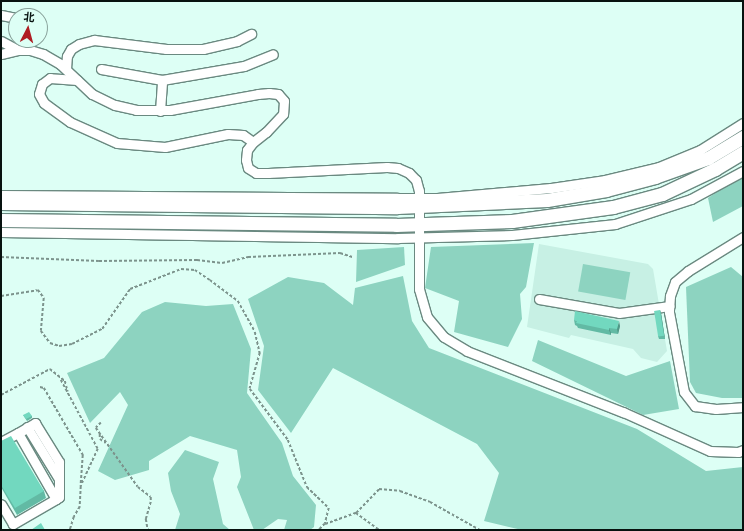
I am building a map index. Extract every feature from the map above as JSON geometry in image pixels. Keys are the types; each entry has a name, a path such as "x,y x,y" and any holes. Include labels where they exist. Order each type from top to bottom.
{"highway":[{"path":"1,203 419,202 547,200 606,190 655,177 708,158 743,137"},
{"path":"1,220 419,224 512,221 613,208 662,194 715,169 743,152"},
{"path":"1,206 27,203"}],"street":[{"path":"66,69 67,56 71,49 79,44 94,40 166,49 203,49 237,41 250,34"},
{"path":"1,41 18,50"},
{"path":"1,54 18,50 30,50 51,58 66,69 92,94 116,105 136,110 160,111 258,94 278,94 284,101 283,114 266,132 253,142 247,150 246,160 248,168 256,173 387,167 398,168 409,173 416,180 419,202 419,289 427,317 444,337 467,350 623,412 710,452 738,452 743,450"},
{"path":"100,70 162,80 244,66 274,54"},
{"path":"77,80 50,78 42,84 39,94 44,103 70,122 117,143 165,147 228,134 243,135 253,142"},
{"path":"160,111 162,80"},
{"path":"1,195 419,202 605,180 659,167 693,152 743,123"},
{"path":"1,232 419,238 512,235 615,224 691,199 743,171"},
{"path":"743,237 688,271 675,282 669,312 684,392 695,406 716,409 743,407"},
{"path":"539,299 619,313 670,306"},
{"path":"1,442 35,423 59,462 59,497 12,524 1,504"},
{"path":"18,433 56,499"}],"path":[{"path":"1,258 4,256 99,261 197,260 222,263 248,256 340,253 352,257"},
{"path":"1,296 38,290 44,298 41,331 50,343 59,346 72,344 102,329 130,289 181,269 195,270 210,280 238,301 255,332 260,353 250,389 288,440 307,487 329,508 325,524"},
{"path":"1,395 50,369 65,381 69,395"},
{"path":"61,380 98,449 80,486"},
{"path":"40,387 44,388 83,455 80,486 80,508 74,517 70,530"},
{"path":"101,423 96,428 100,434 138,487 151,497 146,519 148,530"},
{"path":"100,434 101,442"},
{"path":"96,445 101,442 107,443"},
{"path":"319,530 325,524 356,514 379,489 400,491 430,502 480,530"},
{"path":"356,514 379,530"}],"shaded area":[{"path":"539,244 648,264 653,269 667,351 657,362 641,358 633,349 571,335 569,338 527,327"}],"green space":[{"path":"743,174 743,206 713,222 708,198"},
{"path":"534,243 526,287 520,294 522,319 508,347 454,332 459,301 425,288 431,247"},
{"path":"404,247 405,265 356,282 357,250"},
{"path":"583,264 630,272 625,300 578,292"},
{"path":"731,267 743,277 743,398 722,398 696,393 690,382 686,287"},
{"path":"403,276 412,321 429,348 637,429 706,471 743,467 743,530 522,530 484,521 499,473 477,444 333,368 291,433 258,390 264,346 248,299 288,277 324,283 353,305 355,288"},
{"path":"165,302 206,306 233,304 251,349 247,393 282,443 293,476 316,505 314,527 310,530 284,530 287,520 278,519 262,530 254,530 237,487 241,477 237,450 190,436 149,461 149,470 115,480 98,471 128,405 120,392 90,423 67,373 104,358 142,312"},
{"path":"538,340 626,376 670,361 679,409 643,415 532,361"},
{"path":"185,450 219,462 213,479 223,524 230,530 175,530 180,514 171,491 168,473"}],"building":[{"path":"660,310 664,336 658,337 654,311"},
{"path":"575,311 619,321 617,329 609,328 609,330 576,323 577,321 574,320"},
{"path":"29,412 32,416 26,419 23,415"},
{"path":"11,436 44,491 15,508 1,485 1,441"},
{"path":"41,523 45,530 31,530"}]}
